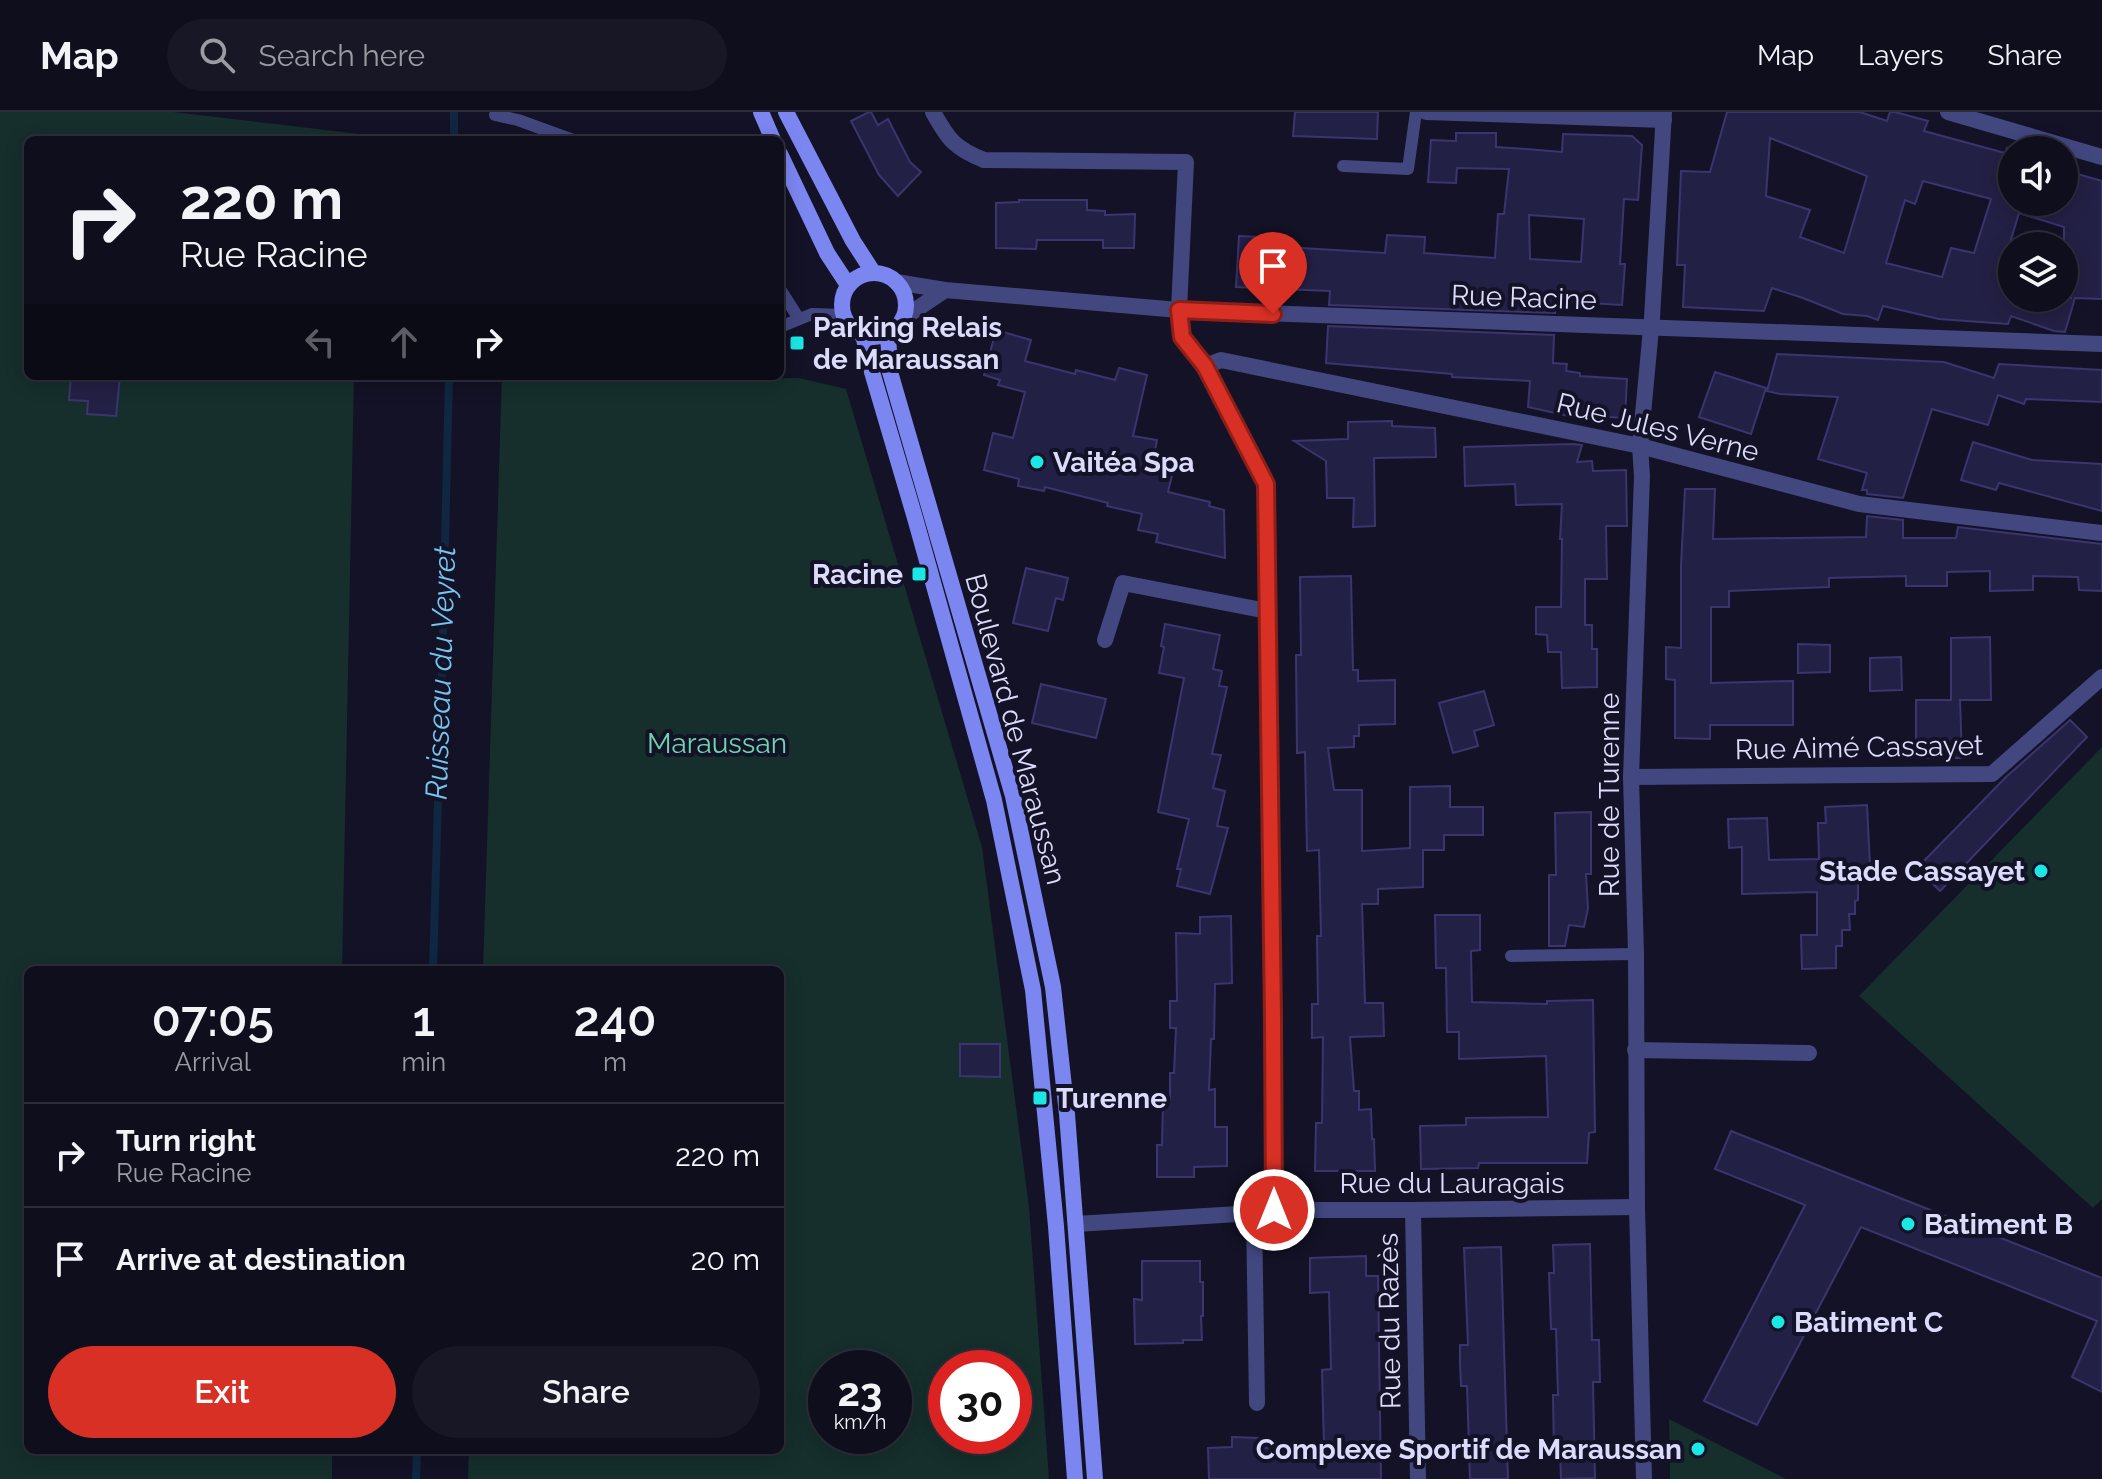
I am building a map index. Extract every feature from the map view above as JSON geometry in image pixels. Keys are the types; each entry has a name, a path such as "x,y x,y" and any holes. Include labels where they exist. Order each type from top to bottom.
{"main road":[{"path":"761,112 771,136"},
{"path":"786,112 853,241 873,272"},
{"path":"784,162 827,253 848,285"},
{"path":"873,272 896,282 905,300 905,310 896,327 888,333 872,337 863,335 848,324 843,315 843,294 848,285 873,272"},
{"name":"Boulevard de Maraussan","path":"888,333 890,372 1013,796 1053,987 1067,1114 1095,1479"},
{"name":"Boulevard de Maraussan","path":"863,335 994,800 1033,990 1056,1226 1075,1479"}],"street":[{"path":"933,112 946,135 963,152 984,160 1186,162 1179,310 1182,337 1205,366 1266,484 1274,1210"},
{"path":"1426,112 1664,116"},
{"path":"1948,112 2102,157"},
{"name":"Rue de Turenne","path":"1644,1479 1631,777 1642,476 1640,446 1651,328 1664,116"},
{"name":"Rue Racine","path":"896,282 945,290 1179,310 2102,344"},
{"path":"902,319 945,290"},
{"name":"Rue Jules Verne","path":"1205,366 1221,360 1640,446 1859,504 2102,533"},
{"path":"1105,640 1123,583 1267,611"},
{"name":"Rue Aimé Cassayet","path":"1631,777 1992,774 2102,677"},
{"path":"1635,1050 1809,1053"},
{"name":"Rue du Lauragais","path":"1076,1224 1274,1210 1637,1207"},
{"name":"Rue du Razès","path":"1413,1210 1418,1479"},
{"path":"1254,1213 1257,1403"}],"lane":[{"path":"1343,166 1408,169 1416,112"},
{"path":"495,115 562,136"},
{"path":"784,295 799,319"},
{"path":"784,325 812,314 843,315"},
{"path":"1511,956 1636,954"}],"green space":[{"path":"0,112 173,112 359,134 24,136 24,380 354,380 342,966 24,966 24,1454 332,1454 332,1479 0,1479"},
{"name":"Maraussan","path":"799,378 846,389 982,847 1029,1207 1049,1479 468,1479 469,1454 784,1454 784,966 483,966 502,380"},
{"name":"Stade Cassayet","path":"2102,747 2102,1199 2093,1208 1859,996"},
{"name":"Complexe Sportif de Maraussan","path":"1669,1419 1786,1479 1670,1479"}],"building":[{"path":"869,112 878,125 888,119 910,162 921,172 898,196 879,175 851,121"},
{"path":"1295,112 1378,112 1377,139 1293,136"},
{"path":"1727,112 1860,112 1887,121 1890,112 1895,112 1928,121 1924,131 1998,151 1998,216 2018,216 2013,232 1998,232 1998,312 2071,312 2065,332 2011,316 2008,324 1939,319 1883,306 1878,320 1843,314 1772,288 1764,311 1683,307 1685,265 1677,265 1681,171 1710,172","holes":["1770,138 1867,176 1844,253 1800,237 1810,210 1766,196","1923,181 1991,199 1974,253 1951,248 1942,277 1886,263 1905,200 1915,204"]},
{"path":"1456,133 1496,133 1496,147 1562,152 1563,134 1632,136 1642,145 1638,200 1624,199 1620,264 1625,264 1622,305 1555,301 1555,313 1329,305 1330,291 1236,287 1239,236 1285,238 1285,247 1385,253 1387,235 1425,237 1424,253 1495,258 1498,214 1504,214 1509,169 1457,168 1456,183 1428,182 1431,140 1456,141","holes":["1529,215 1584,219 1581,262 1530,259"]},
{"path":"2078,174 2102,181 2102,299 2078,298 2078,232 2064,232 2064,227 2029,216 2078,216"},
{"path":"1087,200 1087,210 1105,211 1105,215 1135,214 1134,248 1103,248 1103,240 1037,240 1036,249 996,248 996,203"},
{"path":"1328,326 1554,335 1553,363 1567,364 1566,371 1580,373 1580,376 1627,379 1625,418 1592,416 1591,421 1528,407 1530,381 1452,377 1452,374 1326,363"},
{"path":"996,330 1031,340 1025,361 1115,380 1119,368 1147,375 1133,436 1157,440 1152,466 1173,471 1168,492 1210,502 1209,506 1224,510 1225,558 1156,542 1158,534 1138,530 1142,514 1045,487 1044,491 1018,486 1019,479 984,470 993,433 1013,438 1025,392 998,385 1000,380 984,375"},
{"path":"1777,354 1944,362 1994,378 1999,364 2102,370 2102,402 2026,399 2024,404 1998,395 1988,425 1932,409 1903,498 1867,494 1867,490 1862,490 1867,473 1818,459 1838,397 1767,391"},
{"path":"1715,372 1766,388 1751,434 1699,417"},
{"path":"71,380 120,380 116,416 87,414 88,401 69,400"},
{"path":"1392,421 1392,426 1435,428 1436,457 1374,458 1375,526 1353,527 1354,498 1327,498 1326,461 1294,441 1348,439 1348,422"},
{"path":"1973,442 2032,460 2102,464 2102,511 1999,483 1996,490 1961,480"},
{"path":"1582,445 1577,462 1592,461 1593,471 1626,470 1627,526 1606,526 1607,579 1585,579 1585,625 1592,625 1592,649 1597,649 1597,687 1562,688 1561,652 1548,652 1547,635 1536,634 1536,607 1561,607 1562,504 1516,505 1515,484 1465,486 1464,447"},
{"path":"1685,489 1715,489 1713,539 1866,537 1867,516 1903,520 1903,538 1956,538 1958,527 2102,544 2102,591 2079,590 2078,577 2033,576 2033,590 1990,591 1990,571 1947,572 1947,586 1906,586 1906,576 1829,578 1829,587 1729,591 1729,607 1711,607 1711,683 1793,681 1793,725 1710,725 1710,739 1675,738 1675,680 1666,679 1666,647 1681,648"},
{"path":"1026,568 1068,578 1063,600 1056,598 1048,631 1013,623"},
{"path":"1351,576 1353,670 1358,670 1358,681 1395,680 1395,724 1359,725 1359,736 1354,736 1354,747 1328,748 1334,790 1362,790 1362,851 1410,848 1410,787 1450,786 1450,807 1483,807 1483,835 1444,835 1444,850 1423,850 1423,887 1378,889 1378,904 1362,904 1365,1003 1383,1003 1384,1036 1350,1037 1354,1091 1359,1091 1359,1110 1371,1109 1375,1171 1315,1171 1316,1123 1322,1123 1323,1037 1312,1038 1312,1004 1318,1004 1317,936 1321,936 1319,850 1307,851 1305,752 1297,753 1296,655 1301,655 1300,577"},
{"path":"1165,624 1220,635 1213,669 1222,671 1219,686 1227,687 1212,754 1221,755 1213,788 1225,791 1217,826 1228,828 1210,894 1177,886 1181,869 1177,869 1189,819 1158,812 1184,678 1159,673"},
{"path":"1990,637 1991,700 1960,700 1962,758 1916,758 1916,700 1951,700 1951,638"},
{"path":"1798,644 1830,645 1830,672 1798,673"},
{"path":"1901,657 1902,690 1870,691 1870,658"},
{"path":"1041,684 1106,699 1096,738 1032,723"},
{"path":"1484,691 1494,725 1474,731 1478,746 1453,753 1439,703"},
{"path":"2070,720 2087,737 1940,891 1917,868 2006,777"},
{"path":"1867,805 1870,865 1863,866 1863,882 1858,883 1855,914 1849,914 1850,930 1842,930 1842,946 1836,946 1836,968 1802,969 1801,935 1817,935 1817,892 1742,894 1742,847 1729,848 1728,819 1767,818 1769,860 1819,859 1818,823 1826,823 1825,807"},
{"path":"1591,812 1591,874 1586,874 1588,909 1584,927 1569,925 1565,946 1549,946 1549,875 1556,875 1555,813"},
{"path":"1435,915 1480,915 1480,950 1471,951 1472,1002 1547,1004 1547,1001 1593,1000 1595,1132 1589,1133 1587,1163 1479,1163 1478,1168 1421,1169 1420,1126 1466,1125 1466,1118 1548,1117 1546,1056 1459,1059 1459,1032 1447,1032 1446,968 1436,968"},
{"path":"1231,916 1232,983 1215,984 1209,1090 1215,1089 1215,1127 1227,1127 1227,1166 1194,1167 1194,1177 1157,1177 1157,1145 1162,1145 1163,1100 1170,1100 1170,1073 1174,1073 1176,1028 1170,1028 1170,1001 1177,1001 1176,933 1200,934 1200,917"},
{"path":"960,1044 1000,1044 1000,1077 960,1076"},
{"path":"1731,1131 2102,1278 2102,1392 2072,1377 2097,1321 1861,1227 1757,1425 1704,1401 1805,1205 1715,1169"},
{"path":"1590,1244 1592,1340 1599,1340 1600,1382 1593,1382 1595,1478 1561,1479 1560,1452 1554,1452 1553,1395 1558,1395 1556,1329 1551,1329 1549,1273 1554,1273 1553,1245"},
{"path":"1501,1247 1508,1479 1470,1479 1467,1386 1461,1386 1460,1364 1460,1345 1468,1345 1464,1248"},
{"path":"1366,1256 1366,1276 1378,1276 1381,1479 1209,1479 1208,1448 1232,1447 1232,1437 1260,1438 1260,1448 1324,1446 1322,1370 1331,1369 1329,1292 1310,1293 1310,1258"},
{"path":"1142,1261 1200,1261 1200,1282 1203,1282 1202,1340 1135,1344 1134,1299 1142,1300"}],"waterway":[{"name":"Ruisseau du Veyret","path":"454,112 454,136"},
{"name":"Ruisseau du Veyret","path":"433,966 449,380"},
{"name":"Ruisseau du Veyret","path":"416,1479 417,1454"}],"place":[{"name":"Parking Relais de Maraussan","path":"797,343"},
{"name":"Vaitéa Spa","path":"1037,462"},
{"name":"Racine","path":"919,574"},
{"name":"Stade Cassayet","path":"2041,871"},
{"name":"Turenne","path":"1040,1098"},
{"name":"Batiment B","path":"1908,1224"},
{"name":"Batiment C","path":"1778,1322"},
{"name":"Complexe Sportif de Maraussan","path":"1698,1449"}],"route":[{"path":"1273,314 1179,310 1182,337 1205,366 1266,484 1274,1210"}]}
